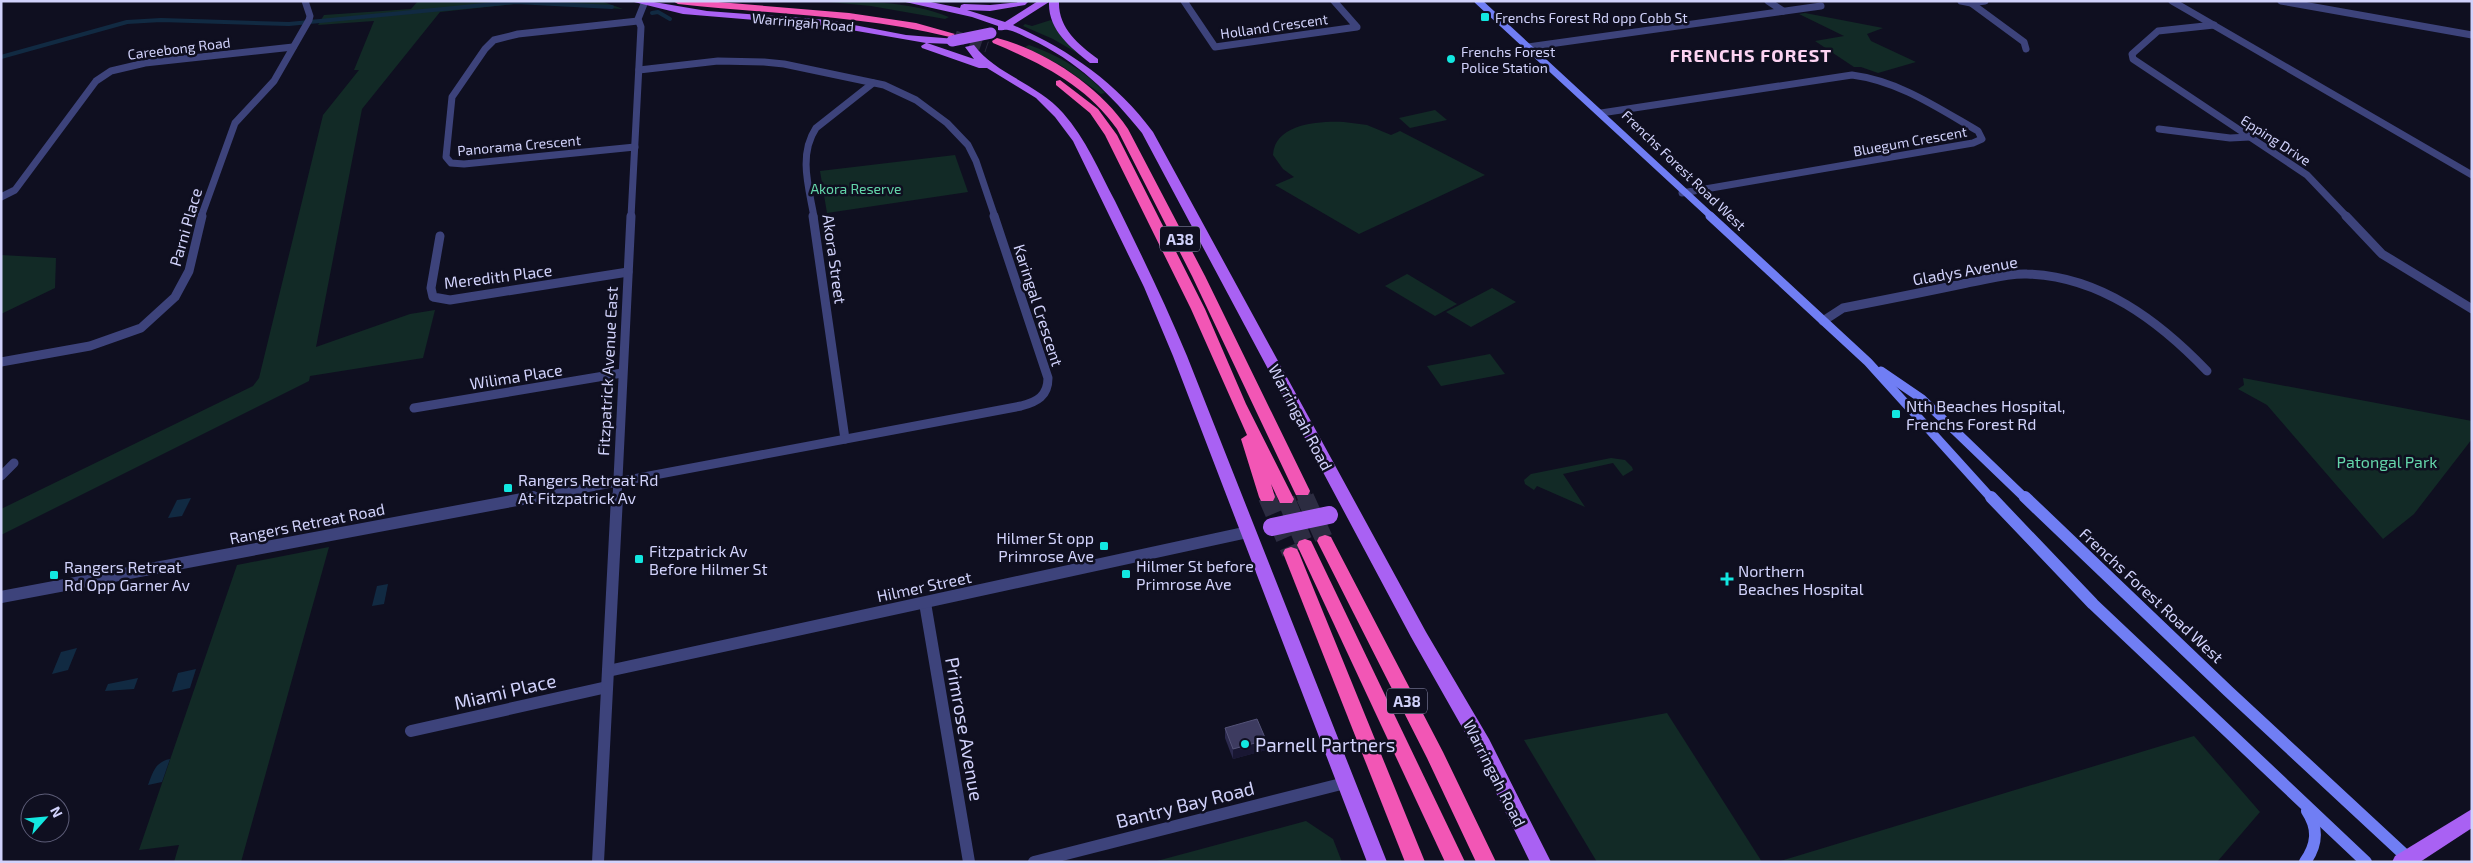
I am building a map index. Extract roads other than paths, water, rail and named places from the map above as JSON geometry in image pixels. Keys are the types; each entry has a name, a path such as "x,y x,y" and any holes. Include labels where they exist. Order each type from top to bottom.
{"highway":[{"name":"Warringah Road","path":"678,1 852,15 902,22 951,38"},
{"name":"Warringah Road","path":"748,1 862,9 906,16 962,29"},
{"name":"Warringah Road","path":"992,40 1036,58 1066,75 1107,108 1122,130 1181,241 1302,491"},
{"name":"A38","path":"992,40 1072,92 1094,111 1111,135 1198,309 1239,404 1286,499"},
{"path":"1239,404 1267,497"},
{"name":"A38","path":"1325,541 1432,749 1486,862"},
{"name":"A38","path":"1416,862 1298,549 1455,862"}],"main road":[{"name":"Warringah Road","path":"906,1 993,21 1050,44 1090,69 1122,99 1147,132 1420,637 1482,745 1541,862"},
{"path":"1006,25 1045,1"},
{"path":"1054,1 1052,8 1055,18 1065,34 1124,89 1147,132"},
{"name":"Frenchs Forest Road West","path":"1478,1 1601,113 1682,193 1868,362 1983,489 2093,604 2366,862"},
{"name":"Warringah Road","path":"639,2 690,12 826,23 921,40 951,38 970,43 992,40 1006,25"},
{"path":"924,4 990,8 1026,2"},
{"path":"1008,75 978,58 970,43 980,29 1026,2"},
{"name":"A38","path":"891,34 1008,75 1026,86 1051,106 1078,140 1151,287 1180,356 1344,783 1377,862"},
{"name":"Frenchs Forest Road West","path":"1868,362 1922,399 2408,861"},
{"path":"1248,532 1351,510"},
{"path":"2290,790 2310,814 2316,829 2317,842 2305,862"},
{"path":"2408,861 2472,817"}],"street":[{"name":"Parni Place","path":"1,362 90,346 141,328 175,297 189,272 195,252 197,230 234,123 274,81 309,20 310,16 305,1"},
{"name":"Holland Crescent","path":"1184,1 1215,47 1357,27 1334,1"},
{"path":"1768,1 1782,11"},
{"path":"1960,1 1972,3 1985,1"},
{"path":"2172,1 2472,175"},
{"path":"2281,1 2472,35"},
{"name":"Fitzpatrick Avenue East","path":"598,862 639,70 641,27 638,20 639,2"},
{"path":"1972,3 2024,42 2026,49"},
{"path":"1528,47 1821,6"},
{"name":"Panorama Crescent","path":"635,147 464,164 450,163 446,158 448,118 452,97 485,49 494,40 518,34 638,20"},
{"name":"Epping Drive","path":"2214,26 2158,32 2132,54 2133,60 2307,175 2382,254 2472,310"},
{"name":"Careebong Road","path":"5,196 15,190 102,75 122,67 145,63 293,48"},
{"name":"Karingal Crescent","path":"618,481 1032,403 1045,395 1049,384 976,161 968,145 947,123 926,107 904,94 873,83 764,62 718,61 639,70"},
{"name":"Bluegum Crescent","path":"1601,113 1843,77 1865,76 1920,98 1978,131 1982,139 1973,143 1682,193"},
{"name":"Akora Street","path":"845,438 806,156 810,137 816,128 873,83"},
{"path":"2158,129 2230,138 2250,138"},
{"name":"Meredith Place","path":"440,236 431,288 434,297 450,300 628,272"},
{"name":"Gladys Avenue","path":"1823,321 1843,308 2005,276 2045,276 2076,283 2109,296 2153,321 2182,344 2207,371"},
{"name":"Wilima Place","path":"414,408 622,373"},
{"path":"1,476 14,463"},
{"name":"Rangers Retreat Road","path":"1,596 618,481"},
{"name":"Hilmer Street","path":"608,671 1248,532"},
{"name":"Primrose Avenue","path":"925,603 969,862"},
{"name":"Miami Place","path":"411,731 607,687"},
{"name":"Bantry Bay Road","path":"1034,862 1344,783"}],"water":[{"path":"191,498 182,516 168,518 177,500"},
{"path":"388,584 384,604 372,606 377,586"},
{"path":"77,648 68,670 52,674 61,652"},
{"path":"196,669 190,688 172,692 178,673"},
{"path":"138,678 134,689 105,691 108,684"},
{"path":"170,759 162,782 148,785 158,765"}],"waterway":[{"path":"1,57 127,22 161,20 289,24 516,2 612,7"},
{"path":"652,13 658,12 670,19"}],"tunnel":[{"path":"955,36 987,47"},
{"path":"1302,491 1305,499"},
{"path":"1267,497 1291,553"},
{"path":"1305,497 1325,541"},
{"path":"1286,499 1305,545"}],"place":[{"name":"Frenchs Forest Rd opp Cobb St","path":"1485,17"},
{"name":"Frenchs Forest Police Station","path":"1451,59"},
{"name":"Nth Beaches Hospital, Frenchs Forest Rd","path":"1896,414"},
{"name":"Rangers Retreat Rd At Fitzpatrick Av","path":"508,488"},
{"name":"Hilmer St opp Primrose Ave","path":"1104,546"},
{"name":"Fitzpatrick Av Before Hilmer St","path":"639,559"},
{"name":"Hilmer St before Primrose Ave","path":"1126,574"},
{"name":"Rangers Retreat Rd Opp Garner Av","path":"54,575"},
{"name":"Northern Beaches Hospital","path":"1727,579"},
{"name":"Parnell Partners","path":"1245,744"}],"district":[{"name":"FRENCHS FOREST","path":"1751,55"}],"park label":[{"name":"Akora Reserve","path":"856,188"},
{"name":"Patongal Park","path":"2387,461"}]}
